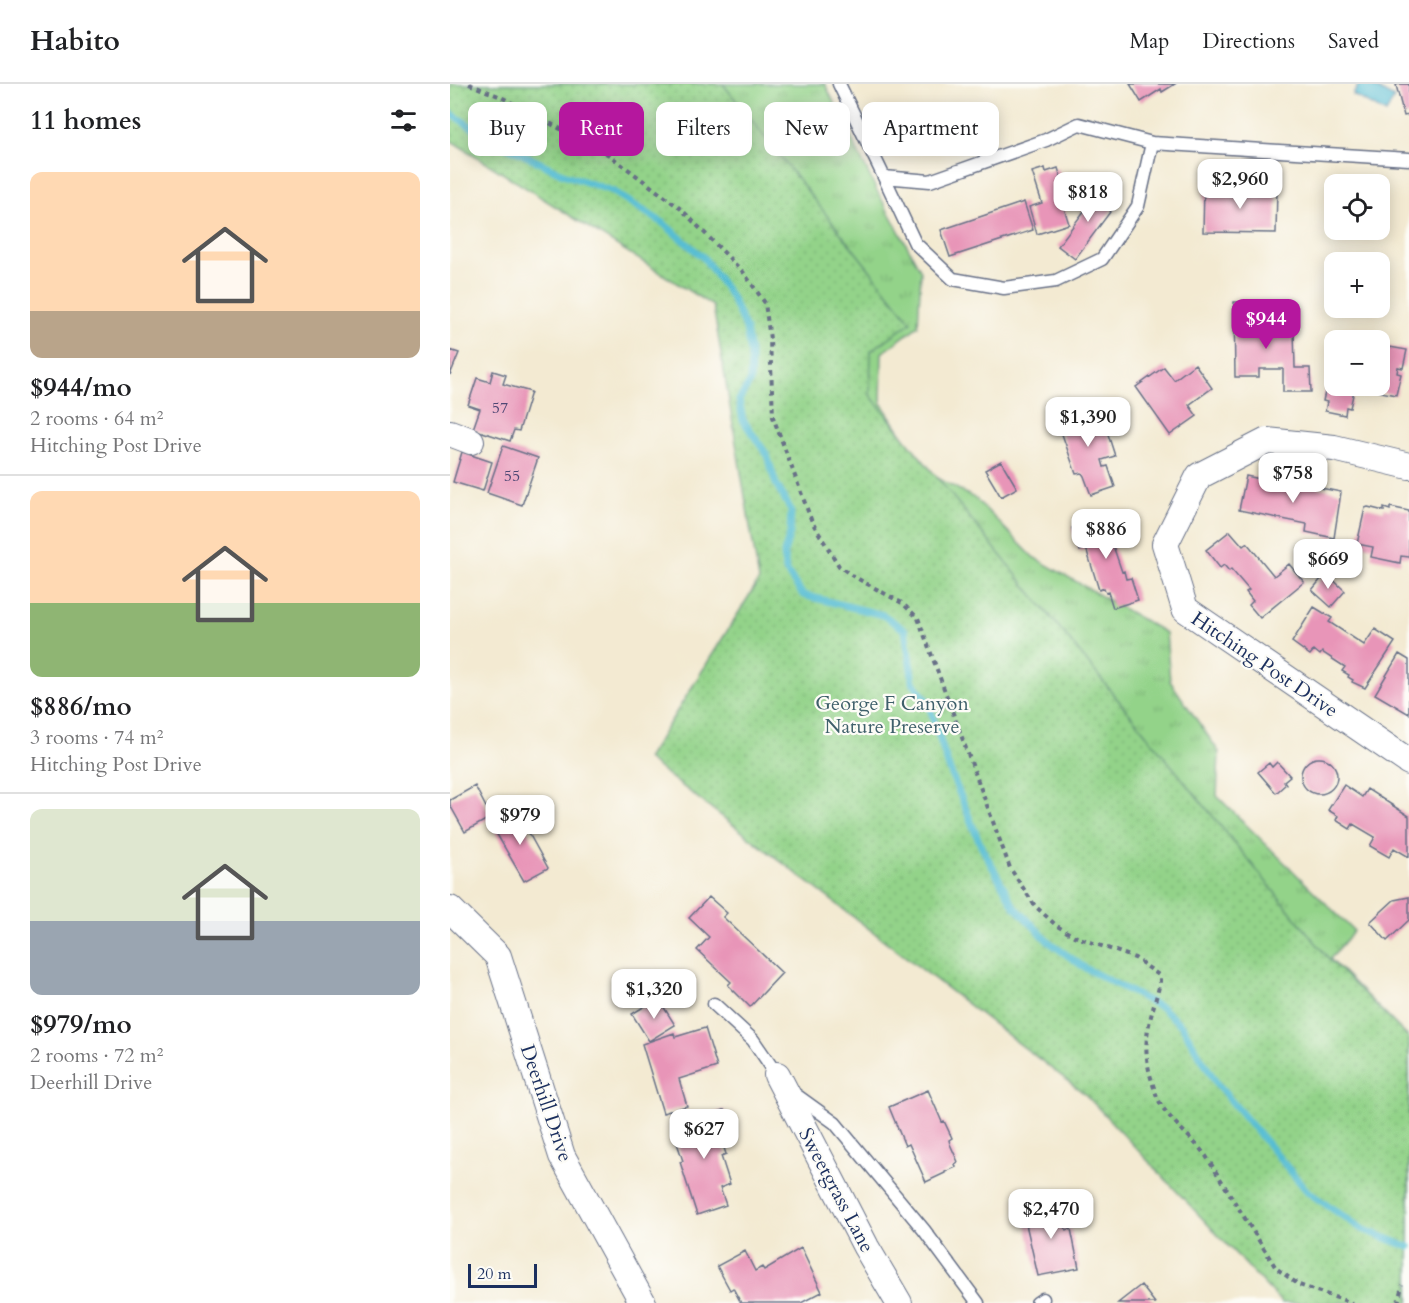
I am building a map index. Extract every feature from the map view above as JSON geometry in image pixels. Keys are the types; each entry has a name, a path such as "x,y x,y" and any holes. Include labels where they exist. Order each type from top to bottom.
{"street":[{"name":"Hitching Post Drive","path":"1409,466 1334,448 1267,441 1199,476 1165,544 1185,609 1409,762"},
{"name":"Deerhill Drive","path":"450,909 498,956 562,1156 643,1303"},
{"name":"Sweetgrass Lane","path":"779,1080 866,1247 899,1303"}],"lane":[{"path":"838,84 915,243 953,279 1004,288 1056,280 1102,259 1138,206 1152,143"},
{"path":"884,177 930,181 1046,140 1079,124 1152,143 1409,159"},
{"path":"714,1004 753,1040 779,1080 835,1123 924,1230 978,1303"}],"path":[{"path":"469,84 501,97 609,155 681,209 744,273 765,303 770,339 773,417 812,522 839,566 902,603 918,618 1010,868 1035,906 1057,926 1074,936 1135,958 1160,976 1148,1025 1145,1059 1154,1090 1162,1106 1206,1156 1276,1268 1299,1285 1352,1303"},
{"path":"1398,1303 1402,1285"}],"green space":[{"name":"George F Canyon Nature Preserve","path":"450,84 723,84 737,102 656,102 656,156 752,156 752,121 764,136 764,156 780,156 911,322 871,351 870,395 1329,959 1409,1038 1409,1303 1282,1303 1085,1094 647,759 759,580 713,306 475,156 547,156 547,102 468,102 468,151 450,140"},
{"path":"495,84 825,84 834,102 764,102 764,156 850,156 850,135 876,189 921,271 918,326 882,353 881,403 914,452 936,477 976,499 1033,557 1166,633 1170,681 1219,752 1217,796 1354,931 1330,959 1409,1038 1409,1300 788,351 574,156 644,156 644,102 559,102 559,142 547,131 547,102 515,102"}],"water":[{"path":"1359,84 1369,84 1394,98 1386,113 1353,95"}],"building":[{"path":"1130,84 1175,84 1162,92 1161,89 1141,102"},
{"path":"1409,84 1409,115 1404,116 1396,85"},
{"path":"1045,168 1046,172 1058,168 1069,203 1063,205 1069,224 1037,234 1029,207 1042,203 1032,172"},
{"path":"1102,187 1119,200 1075,259 1058,246"},
{"path":"1204,188 1277,189 1276,233 1203,232"},
{"path":"1024,202 1033,230 950,257 941,230"},
{"path":"1234,302 1258,302 1258,333 1275,333 1275,329 1294,329 1295,368 1310,368 1311,392 1283,392 1283,369 1259,369 1259,377 1235,377"},
{"path":"1390,347 1407,350 1403,368 1398,367 1397,373 1401,374 1396,395 1390,394"},
{"path":"450,350 459,353 450,375"},
{"path":"1195,364 1212,388 1189,405 1197,416 1170,435 1136,387 1164,367 1174,380"},
{"path":"493,371 506,375 503,384 531,392 519,431 514,430 510,441 473,429 480,409 468,405 477,378 490,382"},
{"path":"1324,396 1353,396 1350,408 1346,407 1345,415 1325,411 1327,402 1323,401"},
{"path":"1091,406 1099,431 1106,428 1115,456 1102,460 1104,467 1108,466 1115,487 1091,495 1082,473 1076,474 1056,417"},
{"path":"503,446 538,458 522,505 487,493"},
{"path":"462,452 492,462 483,491 453,482"},
{"path":"1001,461 1017,488 1001,497 985,470"},
{"path":"1246,476 1270,481 1270,478 1341,492 1334,538 1306,532 1307,524 1239,510"},
{"path":"1390,507 1409,511 1409,557 1401,556 1400,563 1371,557 1373,547 1357,544 1365,508 1384,511 1384,508 1390,510"},
{"path":"1112,516 1118,534 1110,537 1122,572 1124,571 1126,579 1131,578 1138,600 1113,608 1108,592 1106,593 1104,588 1099,590 1086,548 1080,551 1072,528"},
{"path":"1230,531 1243,546 1247,543 1274,576 1289,564 1304,582 1260,618 1249,605 1253,601 1246,592 1249,590 1231,569 1229,571 1224,565 1220,568 1206,550"},
{"path":"1326,573 1345,591 1331,607 1312,590"},
{"path":"1314,607 1332,618 1329,622 1364,645 1375,629 1395,642 1365,688 1352,682 1349,675 1342,671 1345,667 1322,652 1320,655 1314,650 1310,655 1292,642"},
{"path":"1399,654 1409,660 1409,714 1375,694"},
{"path":"1319,758 1332,763 1337,776 1332,789 1319,794 1306,789 1301,776 1306,763"},
{"path":"1277,762 1290,776 1284,781 1286,784 1276,793 1258,772 1269,763 1272,767"},
{"path":"1344,785 1362,797 1367,789 1409,816 1409,857 1394,848 1389,857 1370,846 1375,837 1353,824 1350,829 1336,820 1338,816 1328,810"},
{"path":"475,786 491,817 465,832 450,805 450,800"},
{"path":"516,810 548,868 524,881 491,824"},
{"path":"709,897 727,913 723,917 782,973 750,1007 728,985 731,982 697,950 709,937 689,918"},
{"path":"1409,897 1409,920 1387,941 1370,922 1394,900"},
{"path":"658,998 675,1025 649,1041 632,1014"},
{"path":"705,1028 717,1067 679,1079 687,1106 663,1113 642,1044 674,1033 675,1037"},
{"path":"928,1090 952,1138 949,1140 950,1144 958,1162 955,1164 956,1167 926,1182 909,1144 905,1146 889,1107"},
{"path":"724,1110 732,1132 720,1136 726,1154 721,1156 730,1184 720,1188 726,1205 697,1215 672,1128"},
{"path":"1050,1203 1059,1204 1066,1230 1071,1229 1079,1268 1038,1276 1023,1211 1043,1207"},
{"path":"801,1248 822,1292 801,1303 741,1303 733,1288 730,1290 717,1266 745,1251 755,1271 762,1267 764,1270"},
{"path":"1141,1285 1155,1303 1118,1303"}],"waterway":[{"path":"450,113 489,138 563,174 612,191 663,223 704,258 730,295 746,329 751,359 750,382 739,400 743,420 767,455 776,484 791,510 790,533 784,553 786,571 803,595 883,615 905,630 913,682 928,702 949,768 981,846 1014,906 1049,942 1085,968 1162,1008 1182,1026 1217,1084 1308,1192 1362,1229 1409,1247"}]}
